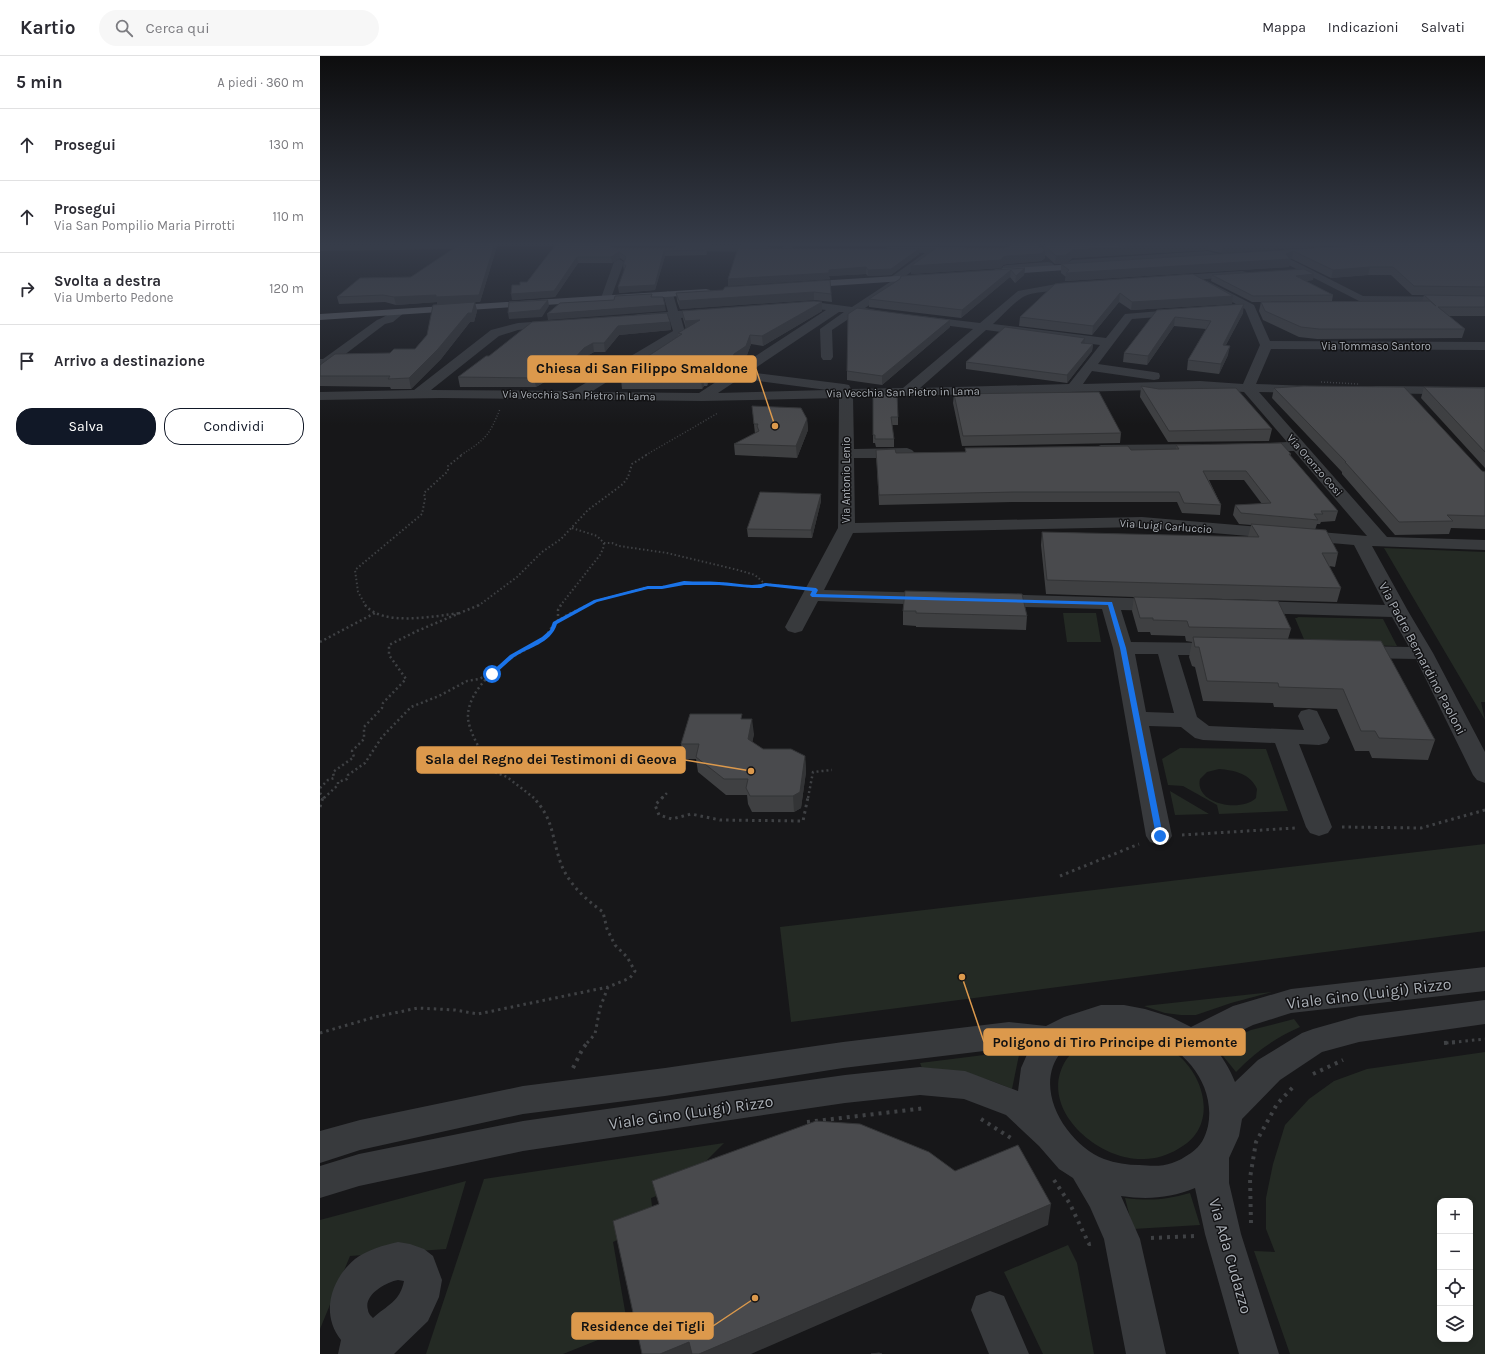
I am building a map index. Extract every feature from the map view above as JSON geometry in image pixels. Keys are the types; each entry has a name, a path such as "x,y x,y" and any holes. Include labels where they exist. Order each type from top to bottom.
{"main road":[{"path":"320,317 524,304"}],"street":[{"path":"671,304 679,332"},
{"path":"726,396 864,304"},
{"path":"907,392 1010,304"},
{"path":"1242,304 1250,308 1266,345 1248,388"},
{"path":"1346,305 1367,305 1366,304"},
{"path":"782,307 814,305 891,315"},
{"path":"1228,309 1263,306"},
{"path":"702,397 837,308"},
{"path":"626,318 726,311"},
{"path":"1072,389 1129,316 1197,311"},
{"path":"320,364 327,362 381,322 389,320 399,312"},
{"path":"576,395 710,312"},
{"path":"906,317 1109,342"},
{"path":"417,395 495,333 506,328 570,322"},
{"path":"826,329 828,357"},
{"name":"Via Tommaso Santoro","path":"1266,345 1485,346"},
{"path":"333,358 354,358"},
{"path":"1089,367 1174,378 1200,384"},
{"path":"755,377 844,388 846,393"},
{"path":"924,377 1009,390"},
{"name":"Via Vecchia San Pietro in Lama","path":"320,396 576,395 702,397 1072,389 1200,384 1248,388 1320,389"},
{"name":"Via Oronzo Cosi","path":"1248,388 1382,542"},
{"path":"1366,390 1485,391"},
{"path":"1404,390 1419,407"},
{"name":"Via Antonio Lenio","path":"795,627 847,528 846,393"},
{"path":"1242,447 1298,446"},
{"path":"1084,450 1219,448"},
{"path":"846,454 925,453"},
{"name":"Via Luigi Carluccio","path":"847,528 1142,522 1382,542 1485,545"},
{"name":"Via Padre Bernardino Paoloni","path":"1360,540 1398,611 1423,653 1485,775"},
{"path":"814,592 841,596 949,599"},
{"path":"973,600 1180,605"},
{"path":"1110,604 1123,648 1160,836"},
{"path":"1235,607 1398,611"},
{"path":"1123,648 1236,649"},
{"path":"1166,648 1187,720 1203,733 1319,738 1309,716"},
{"path":"1337,651 1423,653"},
{"path":"1137,719 1187,720"},
{"path":"1284,736 1320,827"},
{"name":"Viale Gino (Luigi) Rizzo","path":"1188,1042 1244,1015 1291,1001 1485,978"},
{"path":"1227,1112 1269,1070 1313,1042 1359,1029 1485,1012"},
{"name":"Viale Gino (Luigi) Rizzo","path":"320,1182 360,1170 523,1136 845,1089 920,1081 965,1085 1018,1105 1066,1152 1085,1167 1119,1180 1156,1184 1188,1175 1212,1156 1224,1135 1227,1112 1222,1086 1208,1063 1188,1042 1161,1026 1131,1018 1101,1017 1087,1021 1074,1025 1052,1040 1039,1060 1033,1084 1037,1110 1050,1136"},
{"path":"320,1147 360,1135 516,1102 665,1082 844,1055 1010,1035 1052,1040"},
{"name":"Via Ada Cudazzo","path":"1212,1156 1211,1183 1223,1234 1259,1354"},
{"path":"1085,1167 1103,1196 1122,1239 1146,1354"},
{"path":"358,1354 360,1339 358,1328 351,1320 348,1310 350,1297 355,1285 365,1274 377,1266 389,1261 401,1260 411,1263 418,1268 422,1277 423,1287 419,1298 413,1309 403,1319 392,1326 378,1341 370,1354"},
{"path":"990,1310 1009,1354"}],"path":[{"path":"462,613 391,618 375,613 361,601 356,588 354,570 422,514 425,499 424,493 428,488 440,480 448,470 448,466 453,460 482,442 499,410 511,395"},
{"path":"320,788 328,780 334,778 333,772 354,757 352,751 364,739 364,726 382,708 383,703 406,679 389,655 389,645 417,631 476,607 517,577 542,552 561,539 588,510 623,484 628,477 632,464 713,417 724,405 726,396"},
{"path":"558,621 558,610 564,598 602,553 605,547 604,543 598,536 579,532 572,528"},
{"path":"604,543 612,543 619,546 674,554 707,564 729,567 753,575 765,584"},
{"path":"320,1033 375,1017 418,1008 455,1010 478,1014 608,987 630,978 635,971 627,957 615,945 607,929 602,912 589,902 571,884 559,859 550,822 541,806 530,795 507,777 492,771 470,726 467,716 473,696 478,688 512,656 544,638 553,630 555,623 558,621 596,601 648,588 684,583 719,583 753,587 765,584 814,592"},
{"path":"320,642 375,613"},
{"path":"320,807 324,798 338,785 338,782 347,779 348,775 365,763 382,738 411,707 439,696 467,681 479,679 492,674"},
{"path":"667,793 655,805 659,815 672,819 691,814 720,820 803,821 813,772 832,770"},
{"path":"320,793 324,798"},
{"path":"1060,876 1160,836 1320,827 1421,828 1485,810"},
{"path":"567,1095 574,1067 583,1048 595,1034 600,1008 608,987"},
{"path":"1438,1044 1485,1039"},
{"path":"1306,1077 1345,1059"},
{"path":"1051,1176 1070,1204 1089,1244 1122,1239 1252,1232 1250,1178 1256,1142 1277,1104 1300,1080"},
{"path":"802,1123 930,1108"},
{"path":"976,1117 994,1126 1017,1142"}],"shaded area":[{"path":"1384,548 1485,552 1485,702 1481,702 1485,720"},
{"path":"1063,613 1096,613 1101,642 1067,642"},
{"path":"1297,617 1383,619 1397,646 1306,644 1295,618 1298,618"},
{"path":"1180,748 1266,749 1288,811 1219,814 1217,805 1183,786 1168,785 1162,759","holes":["1219,769 1236,772 1251,780 1257,789 1256,798 1249,803 1230,805 1220,804 1204,795 1200,788 1200,779 1207,772"]},
{"path":"1170,791 1209,814 1175,815"},
{"path":"1485,844 1485,931 791,1022 780,927"},
{"path":"1272,992 1231,1003 1196,1015 1165,1013 1144,1006"},
{"path":"1294,1019 1300,1027 1266,1046 1250,1058 1236,1072 1215,1046 1251,1030"},
{"path":"1108,1034 1142,1037 1159,1043 1174,1052 1185,1062 1194,1074 1200,1087 1203,1101 1203,1115 1199,1128 1191,1140 1178,1149 1166,1155 1153,1158 1144,1159 1126,1157 1108,1151 1091,1141 1076,1128 1065,1113 1059,1096 1059,1078 1066,1060 1076,1048 1085,1042"},
{"path":"1485,1052 1485,1354 1290,1354 1254,1251 1275,1252 1266,1229 1266,1198 1273,1164 1285,1125 1309,1099 1334,1081 1367,1069"},
{"path":"992,1054 1019,1055 1012,1089 990,1080 968,1074 922,1068 920,1063"},
{"path":"724,1143 680,1187 651,1198 653,1214 643,1228 613,1242 628,1328 563,1354 426,1354 484,1179"},
{"path":"466,1181 446,1249 350,1256 320,1329 320,1220"},
{"path":"1190,1193 1200,1225 1133,1229 1125,1198 1158,1199"},
{"path":"1068,1245 1077,1263 1094,1354 1043,1354 1004,1272"}],"building":[{"path":"475,304 472,313 468,313 438,349 409,378 388,379 390,376 320,376 320,365 335,354 390,353 394,349 415,349 427,335 433,305"},
{"path":"509,304 545,304 540,310 508,313"},
{"path":"559,304 665,304 665,305 547,314"},
{"path":"780,304 819,304 762,336 750,335 746,346 734,354 732,360 722,360 719,368 709,368 706,376 703,376 701,379 621,379 635,362 639,362 682,334 678,333 700,320 685,321 682,311"},
{"path":"908,304 970,304 962,310"},
{"path":"1034,304 1111,304 1093,326 1020,317"},
{"path":"1244,304 1223,345 1230,346 1221,364 1188,360 1211,321 1175,317 1148,356 1124,353 1157,310"},
{"path":"1262,304 1433,304 1436,306 1433,304 1485,304 1485,307 1438,307 1465,329 1319,329 1301,327 1265,311"},
{"path":"857,308 950,320 882,376 847,371 848,314"},
{"path":"667,313 670,322 618,326 604,343 593,343 584,348 572,361 562,362 534,378 458,377 486,356 489,356 532,322"},
{"path":"1005,327 1085,338 1081,343 1093,344 1067,375 966,362"},
{"path":"1141,386 1159,389 1236,388 1272,429 1169,431"},
{"path":"1304,386 1404,387 1482,471 1485,472 1485,516 1447,515 1453,521 1399,522 1346,462 1274,388"},
{"path":"1424,387 1485,388 1485,452"},
{"path":"1099,392 1121,433 963,436 954,394"},
{"path":"873,394 897,394 898,417 891,417 894,439 875,439 875,435 873,435"},
{"path":"752,406 801,408 807,419 796,446 734,444 759,431 757,426 758,424 754,424"},
{"path":"1281,443 1338,511 1321,511 1323,514 1314,514 1318,520 1241,513 1235,505 1271,503 1246,471 1203,471 1221,505 1184,503 1179,492 1013,492 879,495 876,450 895,449 896,453 966,452 965,448 1128,446 1131,450 1179,449 1176,445"},
{"path":"760,492 821,494 811,530 747,529"},
{"path":"1251,524 1326,530 1338,553 1322,553 1341,588 1047,580 1042,532 1259,537"},
{"path":"905,591 1022,594 1027,616 916,613 916,611 903,611"},
{"path":"1134,597 1278,601 1291,629 1189,627 1187,621 1140,618"},
{"path":"1193,637 1381,641 1435,740 1379,738 1375,731 1361,731 1343,689 1279,687 1278,683 1207,681 1199,647 1195,647"},
{"path":"690,714 742,714 741,719 752,719 748,739 763,749 791,749 805,756 800,792 793,796 750,796 746,788 748,779 724,779 696,757 699,744 681,744"},
{"path":"816,1121 860,1124 929,1152 955,1171 1018,1145 1051,1204 699,1354 692,1354 689,1342 660,1354 642,1354 613,1221 659,1204 652,1181"}],"place":[{"name":"Chiesa di San Filippo Smaldone","path":"775,426"},
{"name":"Sala del Regno dei Testimoni di Geova","path":"751,771"},
{"name":"Poligono di Tiro Principe di Piemonte","path":"962,977"},
{"name":"Residence dei Tigli","path":"755,1298"}],"route":[{"path":"492,674 512,656 533,646 544,638 553,630 555,623 596,601 637,590 684,583 719,583 753,587 765,584 816,590 812,595 1110,604 1123,648 1160,836"}]}
